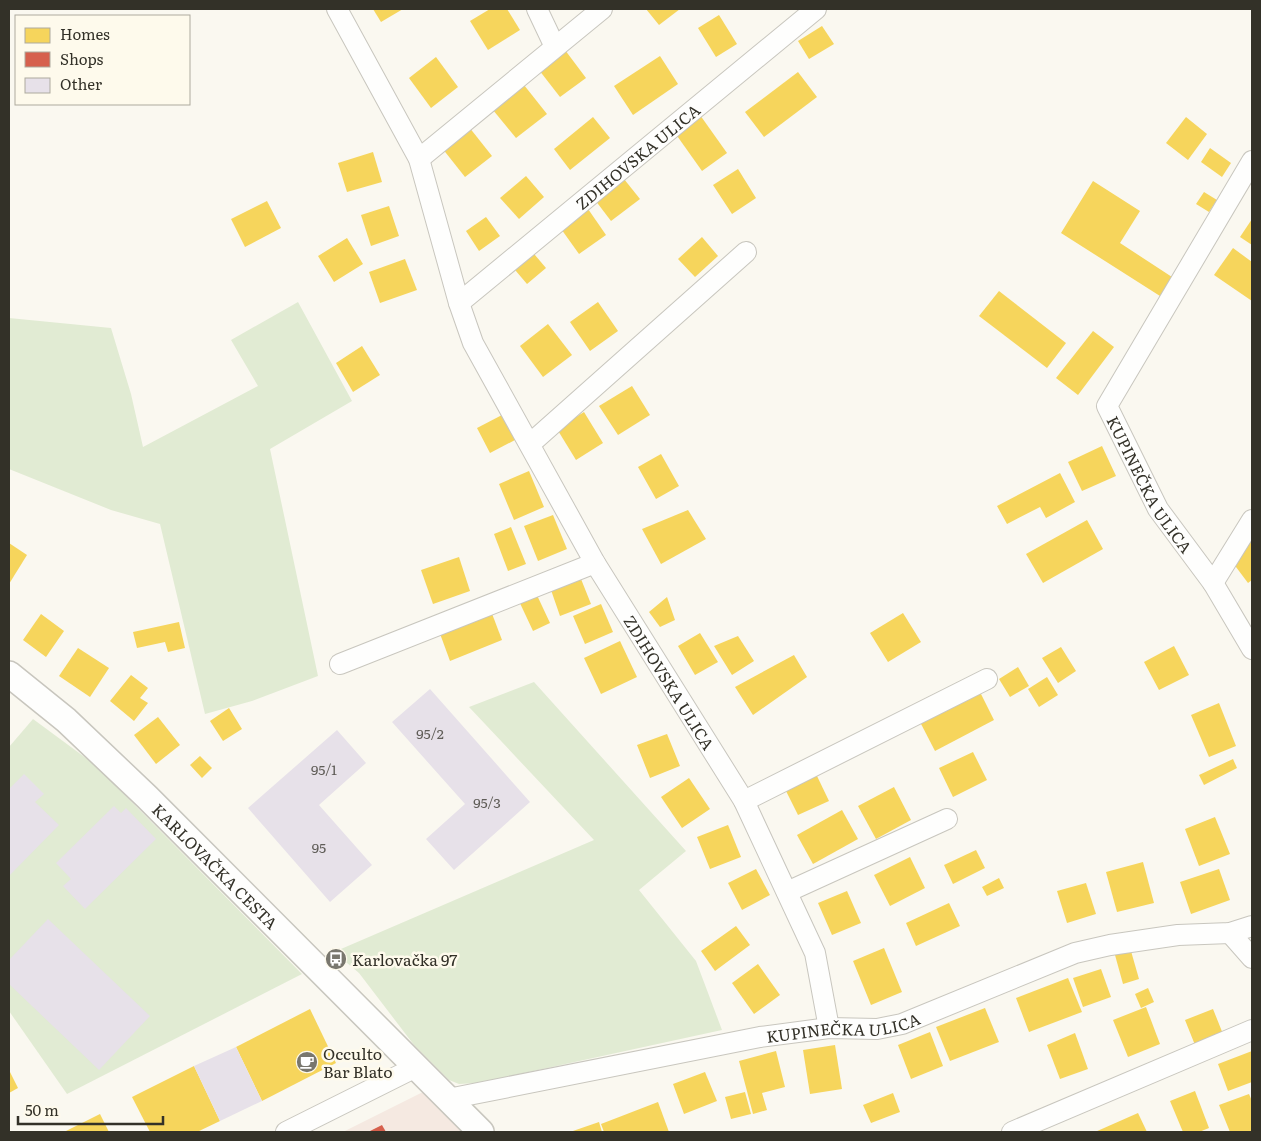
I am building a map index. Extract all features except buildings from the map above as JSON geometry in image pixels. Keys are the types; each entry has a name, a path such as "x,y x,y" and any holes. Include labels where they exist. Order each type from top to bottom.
{"street":[{"name":"ZDIHOVSKA ULICA","path":"337,9 419,160 459,303 473,342 595,563 744,802 815,953 828,1028"},
{"path":"537,9 555,47"},
{"path":"419,160 602,9"},
{"name":"ZDIHOVSKA ULICA","path":"459,303 816,9"},
{"name":"KUPINEČKA ULICA","path":"1252,161 1106,406 1158,509 1213,583 1252,649"},
{"path":"530,444 746,252"},
{"path":"1213,583 1252,520"},
{"path":"340,664 595,563"},
{"name":"KARLOVAČKA CESTA","path":"9,674 66,720 147,797 480,1132"},
{"path":"744,802 987,679"},
{"path":"787,892 947,819"},
{"name":"KUPINEČKA ULICA","path":"448,1099 760,1037 828,1028 877,1029 902,1024 1075,953 1110,945 1178,935 1230,934 1252,926"},
{"path":"1230,934 1252,958"},
{"path":"1012,1132 1252,1030"},
{"path":"286,1132 416,1068"}],"shaded area":[{"path":"425,1091 465,1131 343,1132"}],"green space":[{"path":"298,302 352,401 270,449 318,676 252,701 205,714 160,524 111,510 9,469 9,318 111,328 131,394 143,447 258,386 231,340"},
{"path":"534,682 686,851 639,890 696,961 722,1030 478,1083 459,1084 449,1080 414,1045 359,973 334,952 594,840 469,707"},
{"path":"33,719 94,764 302,974 67,1094 9,1011 9,747"}],"place":[{"name":"Karlovačka 97","path":"336,959"},
{"name":"Occulto Bar Blato","path":"307,1062"}]}
